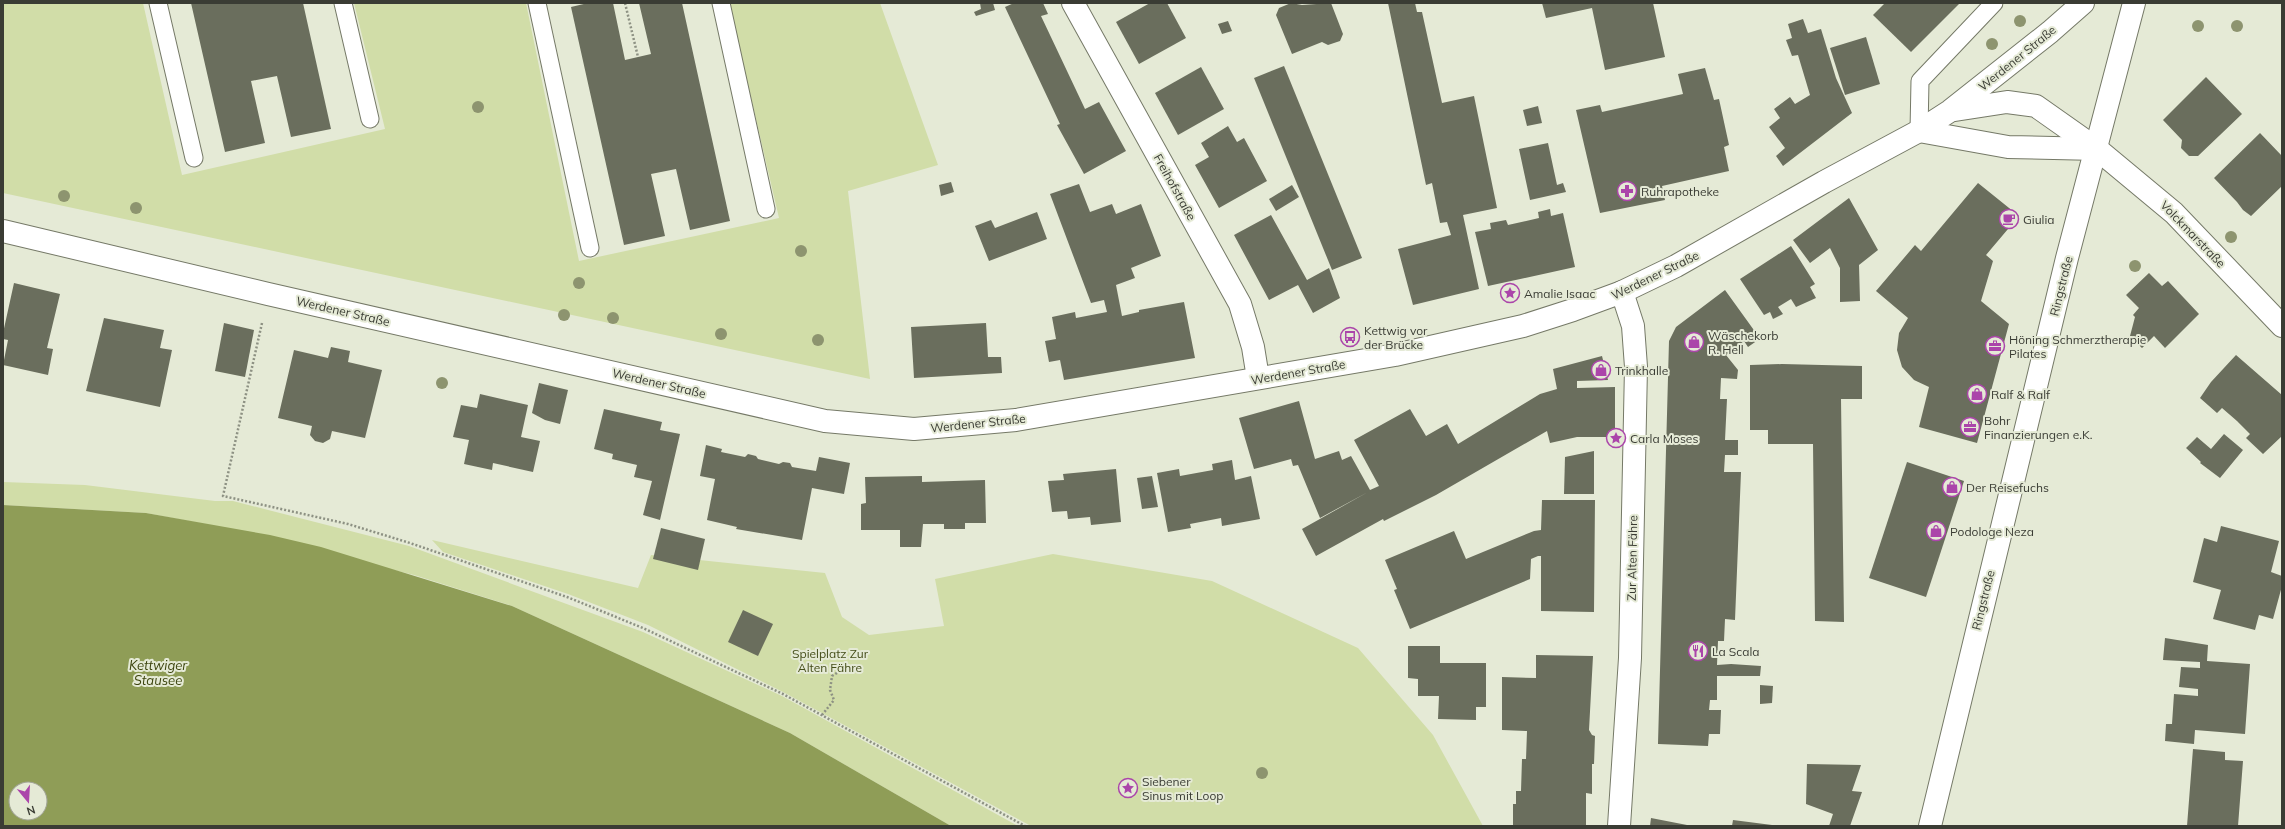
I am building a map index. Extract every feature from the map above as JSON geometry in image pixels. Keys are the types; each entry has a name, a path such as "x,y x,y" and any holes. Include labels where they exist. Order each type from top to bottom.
{"main road":[{"name":"Freihofstraße","path":"1073,3 1240,304 1253,347 1258,378"},
{"name":"Werdener Straße","path":"3,231 268,294 825,421 914,429 1016,420 1458,342 1523,326 1622,292 1676,266 1824,182 1919,131 1950,111 2050,32 2083,3"},
{"name":"Ringstraße","path":"1930,826 2067,258 2097,149 2134,3"},
{"name":"Werdener Straße","path":"1950,111 2007,102 2036,106 2097,149"},
{"path":"1919,131 2008,147 2097,149"},
{"name":"Volckmarstraße","path":"2097,149 2169,209 2282,326"},
{"name":"Zur Alten Fähre","path":"1619,826 1630,658 1636,367 1632,326 1622,292"}],"lane":[{"path":"158,3 194,158"},
{"path":"343,3 370,119"},
{"path":"538,3 590,248"},
{"path":"721,3 766,209"},
{"path":"1919,131 1920,81 1994,3"}],"path":[{"path":"625,3 638,57"},
{"path":"268,294 223,496 348,524 566,597 644,628 783,694 1025,826"},
{"path":"822,715 834,700 830,690 832,676 840,671 848,670"}],"green space":[{"path":"3,3 143,3 182,175 385,129 354,3 526,3 579,261 779,218 729,3 880,3 938,165 848,191 870,379 3,193"},
{"path":"3,482 85,485 215,501 233,501 409,546 643,632 782,696 1018,826 951,826 790,733 512,606 414,575 210,525 146,513 3,505"},
{"name":"Spielplatz Zur Alten Fähre","path":"432,540 638,588 651,555 825,573 842,617 869,635 944,626 935,579 1053,554 1212,581 1358,648 1433,735 1483,826 1031,826 783,692 648,625 568,594 443,552"}],"water":[{"name":"Kettwiger Stausee","path":"3,505 146,513 270,535 321,547 512,606 790,733 951,826 3,826"}],"building":[{"path":"191,3 303,3 331,129 291,137 277,76 251,81 265,143 225,152"},
{"path":"588,3 613,3 625,60 651,54 639,3 682,3 730,221 690,230 676,169 651,174 665,236 624,245 571,7"},
{"path":"980,3 993,3 995,10 976,16 974,12 981,9"},
{"path":"1014,3 1043,3 1048,14 1041,16 1085,109 1099,102 1126,151 1084,174 1057,125 1060,124 1005,7"},
{"path":"1150,3 1167,3 1186,38 1139,64 1116,22"},
{"path":"1291,3 1302,5 1331,3 1343,34 1340,41 1328,45 1322,42 1292,54 1276,15 1279,8"},
{"path":"1388,3 1415,3 1417,12 1422,12 1442,103 1474,96 1497,208 1463,215 1479,289 1413,305 1398,249 1451,235 1447,222 1440,223 1432,183 1426,185"},
{"path":"1542,3 1653,3 1665,57 1605,70 1592,8 1546,18"},
{"path":"1885,3 1960,3 1911,52 1873,15"},
{"path":"1803,19 1808,33 1821,29 1836,78 1852,113 1783,166 1776,156 1785,148 1769,127 1780,118 1774,109 1790,97 1795,104 1810,95 1798,55 1792,56 1786,40 1792,38 1788,24"},
{"path":"1228,21 1232,31 1222,34 1218,24"},
{"path":"1866,37 1880,84 1845,95 1830,48"},
{"path":"1284,66 1362,258 1332,270 1254,78"},
{"path":"1201,67 1224,109 1178,135 1155,93"},
{"path":"1705,68 1714,100 1719,99 1729,145 1724,147 1729,171 1662,186 1665,200 1600,213 1576,110 1600,105 1602,112 1683,94 1678,74"},
{"path":"2206,77 2242,114 2198,156 2189,156 2181,148 2182,140 2163,120"},
{"path":"1538,106 1542,123 1527,126 1523,110"},
{"path":"1228,126 1237,142 1244,138 1267,181 1219,208 1195,165 1209,157 1201,143"},
{"path":"2260,133 2282,156 2282,186 2251,216 2243,210 2214,178"},
{"path":"1548,143 1557,185 1563,183 1566,192 1530,200 1519,149"},
{"path":"951,182 954,192 941,196 939,185"},
{"path":"1978,183 2019,216 1986,255 1993,261 1981,301 2009,324 1977,443 1919,427 1929,387 1914,380 1902,367 1897,350 1899,333 1908,318 1876,291 1915,245 1921,251"},
{"path":"1079,184 1090,212 1112,204 1116,214 1141,204 1161,256 1131,268 1135,278 1116,285 1122,316 1139,312 1139,310 1184,302 1195,358 1064,380 1060,360 1049,362 1045,341 1056,339 1052,317 1075,312 1076,318 1107,312 1104,300 1091,303 1050,194"},
{"path":"1292,185 1299,197 1276,211 1269,199"},
{"path":"1849,198 1878,250 1859,265 1860,301 1840,302 1840,268 1830,248 1810,263 1793,240"},
{"path":"1550,209 1551,216 1563,213 1575,267 1488,286 1475,232 1491,229 1490,223 1506,220 1508,225 1539,218 1538,212"},
{"path":"1037,212 1047,239 989,261 975,226 991,220 995,228"},
{"path":"1271,215 1307,280 1329,268 1340,298 1313,313 1298,285 1269,300 1234,235"},
{"path":"1791,246 1815,284 1810,287 1816,298 1796,307 1791,299 1778,307 1783,314 1773,319 1770,312 1764,315 1740,279"},
{"path":"2149,273 2162,286 2168,281 2199,314 2165,348 2154,336 2142,348 2130,336 2135,317 2133,315 2139,308 2126,295"},
{"path":"14,283 60,294 47,348 53,349 48,375 3,365 8,340 3,339 3,333"},
{"path":"1725,290 1756,333 1754,334 1758,340 1748,347 1744,341 1726,355 1738,370 1737,379 1721,378 1720,399 1727,399 1725,440 1738,440 1738,455 1725,455 1724,472 1741,472 1735,620 1725,619 1724,641 1718,641 1717,665 1731,664 1761,666 1760,676 1717,676 1717,700 1710,700 1709,710 1721,710 1720,734 1709,734 1708,746 1658,744 1669,341 1676,327"},
{"path":"104,318 164,330 160,348 172,350 160,407 86,391"},
{"path":"224,323 254,330 245,377 215,371"},
{"path":"986,323 988,357 1001,357 1002,373 914,378 911,327"},
{"path":"331,347 350,351 348,362 382,370 365,438 332,431 330,439 323,443 315,441 310,435 312,426 278,418 294,350 328,358"},
{"path":"2236,355 2282,395 2282,436 2263,454 2246,438 2250,434 2237,421 2222,408 2217,413 2200,398 2211,382"},
{"path":"1602,356 1608,380 1577,381 1577,388 1615,387 1615,437 1577,437 1550,443 1547,431 1436,495 1384,521 1383,519 1316,556 1302,529 1368,492 1320,518 1298,465 1293,466 1291,459 1254,469 1239,418 1299,401 1315,459 1339,451 1342,460 1351,456 1370,490 1379,486 1354,440 1410,409 1426,436 1447,424 1458,444 1540,394 1557,389 1553,369"},
{"path":"1782,364 1862,366 1862,399 1841,399 1844,622 1815,621 1813,444 1768,444 1768,430 1750,430 1750,365"},
{"path":"539,383 568,390 560,424 545,420 532,413"},
{"path":"480,394 528,405 521,437 540,441 533,472 493,463 492,470 464,464 469,440 453,437 461,405 477,408"},
{"path":"604,409 662,422 660,430 680,434 660,520 643,515 652,481 634,477 637,465 612,459 613,454 594,449"},
{"path":"2224,434 2243,450 2220,478 2200,463 2201,462 2186,448 2197,437 2211,449"},
{"path":"706,445 722,449 721,452 745,457 748,454 756,456 758,459 779,464 783,462 790,463 792,467 816,471 819,457 850,463 844,494 812,488 802,540 736,529 737,527 707,520 715,479 700,476"},
{"path":"1594,451 1594,494 1564,494 1565,457"},
{"path":"1232,460 1235,480 1251,476 1260,519 1222,526 1221,518 1190,524 1191,528 1168,532 1157,473 1179,469 1180,476 1213,470 1212,464"},
{"path":"1907,462 1964,481 1926,597 1869,578"},
{"path":"1116,469 1121,522 1091,525 1090,517 1068,519 1067,511 1052,512 1048,481 1064,480 1063,474"},
{"path":"922,476 922,482 985,480 986,523 965,523 965,529 944,529 944,524 923,524 921,547 900,547 900,530 861,530 861,504 866,503 865,477"},
{"path":"1152,476 1158,507 1142,509 1137,478"},
{"path":"1542,500 1595,500 1594,612 1541,611 1541,556 1538,556 1531,559 1530,579 1410,629 1394,590 1397,589 1385,560 1454,531 1466,559 1534,531 1541,530"},
{"path":"2221,526 2279,541 2271,572 2282,576 2282,586 2273,619 2259,615 2255,630 2213,619 2221,590 2193,582 2204,538 2217,542"},
{"path":"661,528 705,539 698,570 653,559"},
{"path":"743,610 773,624 758,656 728,642"},
{"path":"2165,638 2208,645 2207,661 2250,664 2245,734 2195,730 2194,744 2165,741 2166,724 2172,724 2174,694 2198,696 2198,689 2179,687 2181,667 2200,668 2200,662 2163,660"},
{"path":"1408,646 1440,646 1440,663 1486,663 1486,707 1476,707 1476,720 1438,719 1439,696 1418,696 1418,679 1408,678"},
{"path":"1536,655 1593,656 1589,730 1592,735 1595,736 1594,764 1592,764 1592,794 1586,793 1586,826 1513,826 1513,804 1516,804 1516,791 1521,791 1522,759 1526,759 1527,731 1502,730 1502,677 1536,678"},
{"path":"1760,685 1773,686 1772,703 1760,704"},
{"path":"2193,749 2225,752 2225,760 2243,761 2238,826 2187,826"},
{"path":"1807,764 1861,765 1852,791 1862,792 1850,826 1829,826 1833,814 1806,804"},
{"path":"1651,818 1687,825 1687,826 1650,826"},
{"path":"1733,820 1772,825 1772,826 1732,826"}],"place":[{"name":"Ruhrapotheke","path":"1627,191"},
{"name":"Giulia","path":"2009,219"},
{"name":"Amalie Isaac","path":"1510,293"},
{"name":"Kettwig vor der Brücke","path":"1350,337"},
{"name":"Wäschekorb R. Hell","path":"1694,342"},
{"name":"Höning Schmerztherapie Pilates","path":"1995,346"},
{"name":"Trinkhalle","path":"1601,370"},
{"name":"Ralf & Ralf","path":"1977,394"},
{"name":"Bohr Finanzierungen e.K.","path":"1970,427"},
{"name":"Carla Moses","path":"1616,438"},
{"name":"Der Reisefuchs","path":"1952,487"},
{"name":"Podologe Neza","path":"1936,531"},
{"name":"La Scala","path":"1698,651"},
{"name":"Siebener Sinus mit Loop","path":"1128,788"}]}
